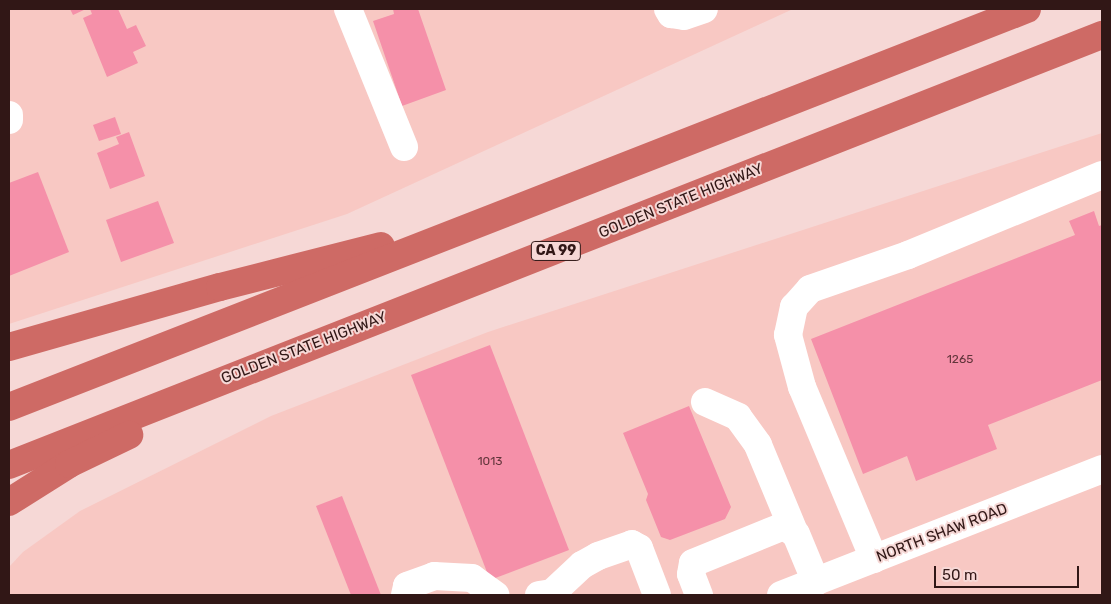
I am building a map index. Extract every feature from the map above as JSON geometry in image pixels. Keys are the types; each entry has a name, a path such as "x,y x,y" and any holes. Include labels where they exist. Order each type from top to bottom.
{"highway":[{"path":"9,407 1027,9"},
{"name":"GOLDEN STATE HIGHWAY","path":"9,465 329,337 500,274 1102,35"},
{"path":"9,347 220,287 494,218"},
{"path":"9,502 69,464 329,337"}],"street":[{"path":"348,9 404,146"},
{"path":"668,9 671,14 684,16 704,9"},
{"path":"9,115 9,120"},
{"path":"874,559 802,388 788,334 794,307 810,289 908,255 1102,175"},
{"path":"705,402 738,417 758,445 816,582"},
{"name":"NORTH SHAW ROAD","path":"781,595 1102,469"},
{"path":"699,595 691,574 693,563 784,526 793,529"},
{"path":"539,595 552,593 582,566 598,556 632,544 640,548 657,595"},
{"path":"405,595 407,586 434,576 472,578 495,595"}],"shaded area":[{"path":"9,9 793,9 347,214 9,324"},
{"path":"1102,133 1102,595 9,595 9,567 23,552 80,511 271,416 488,332"}],"building":[{"path":"70,9 86,9 73,15"},
{"path":"90,9 118,9 127,29 136,25 146,46 133,52 138,63 107,77 83,18 92,14"},
{"path":"393,9 418,9 446,90 402,106 373,21 394,14"},
{"path":"115,117 121,134 99,141 93,125"},
{"path":"129,132 145,176 110,189 97,153 119,144 116,137"},
{"path":"38,172 69,252 9,276 9,183"},
{"path":"158,201 174,243 121,262 106,220"},
{"path":"1094,211 1099,226 1102,225 1102,380 988,425 997,449 916,481 907,456 863,474 811,339 1075,235 1069,221"},
{"path":"490,345 569,550 490,580 411,375"},
{"path":"689,406 731,507 725,519 670,540 661,537 646,500 648,494 623,433"},
{"path":"342,496 381,595 351,595 316,506"}]}
